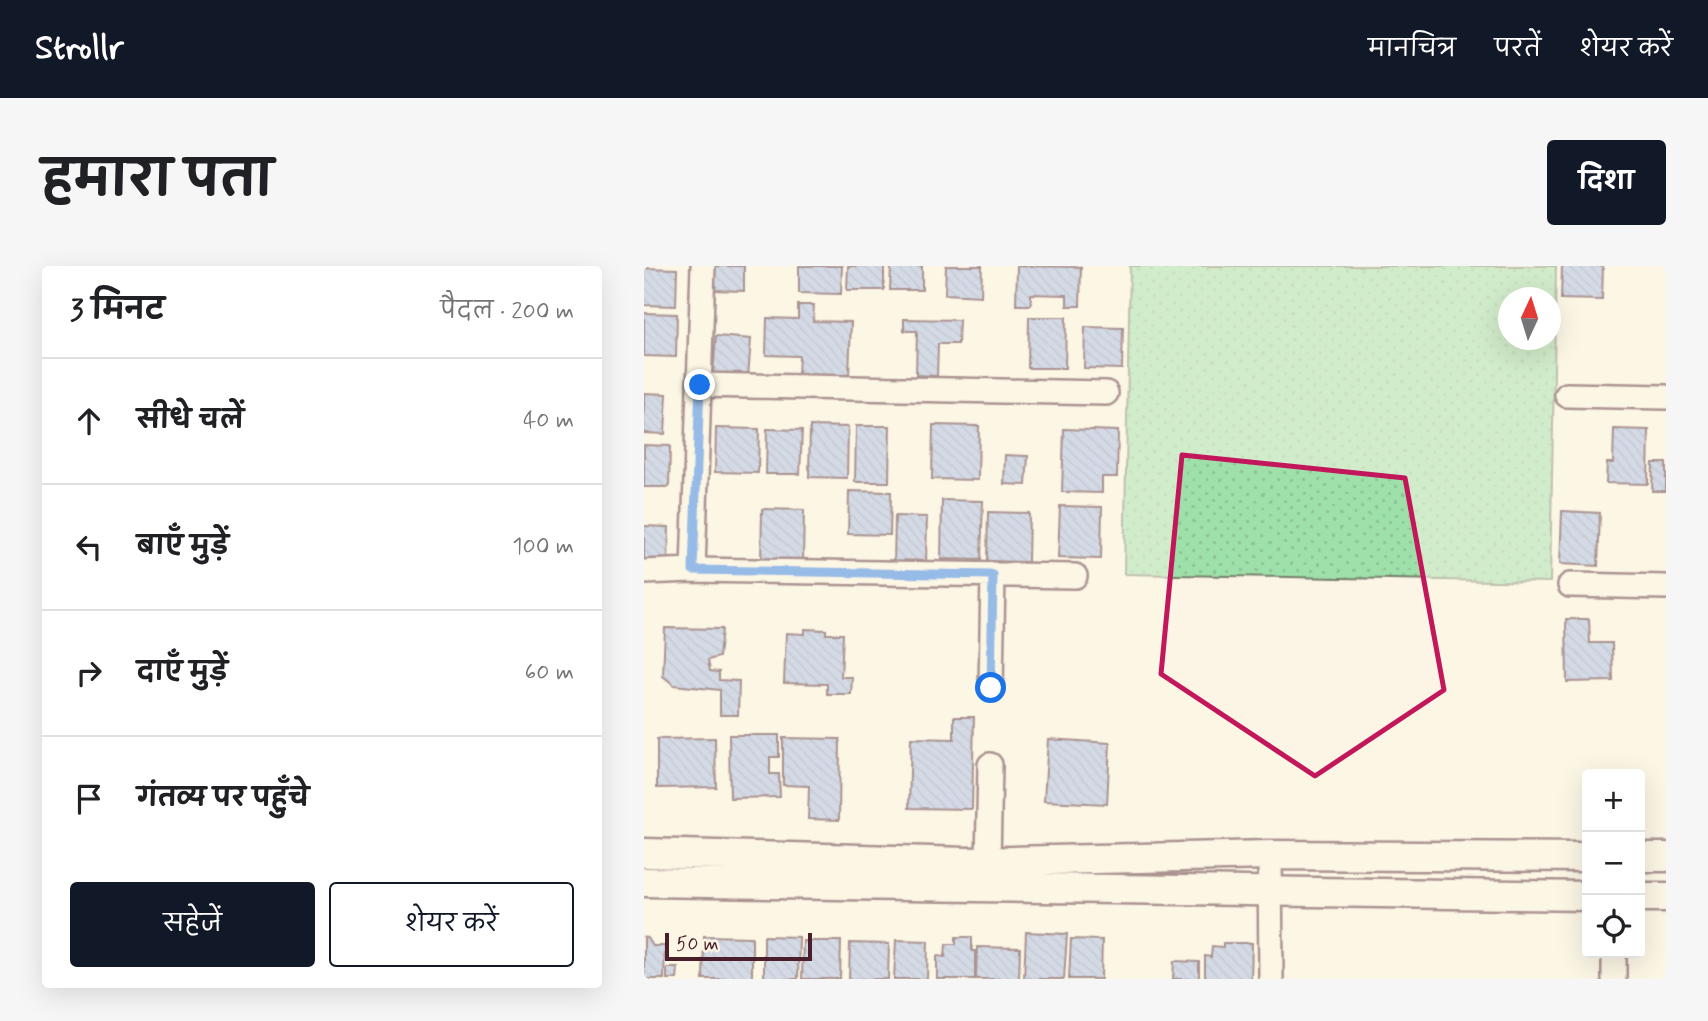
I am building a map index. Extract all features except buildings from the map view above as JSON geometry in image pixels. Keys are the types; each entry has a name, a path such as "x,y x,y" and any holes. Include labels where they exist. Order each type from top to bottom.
{"street":[{"path":"693,570 703,266"},
{"path":"700,385 1106,393"},
{"path":"1567,395 1666,397"},
{"path":"644,572 693,570 1075,576"},
{"path":"991,688 993,575"},
{"path":"1570,585 1666,587"},
{"path":"988,862 990,765"},
{"path":"644,853 988,862 1270,855 1582,857"},
{"path":"1270,855 1270,979"},
{"path":"1645,857 1666,857"},
{"path":"644,882 1582,896"},
{"path":"1645,897 1666,897"},
{"path":"1614,958 1614,979"}],"highlighted area":[{"path":"1182,455 1405,478 1444,690 1315,776 1161,674"}],"green space":[{"path":"1130,266 1556,266 1556,287 1498,287 1498,350 1554,350 1550,582 1124,574"}],"route":[{"path":"700,385 693,570 993,575 991,688"}]}
